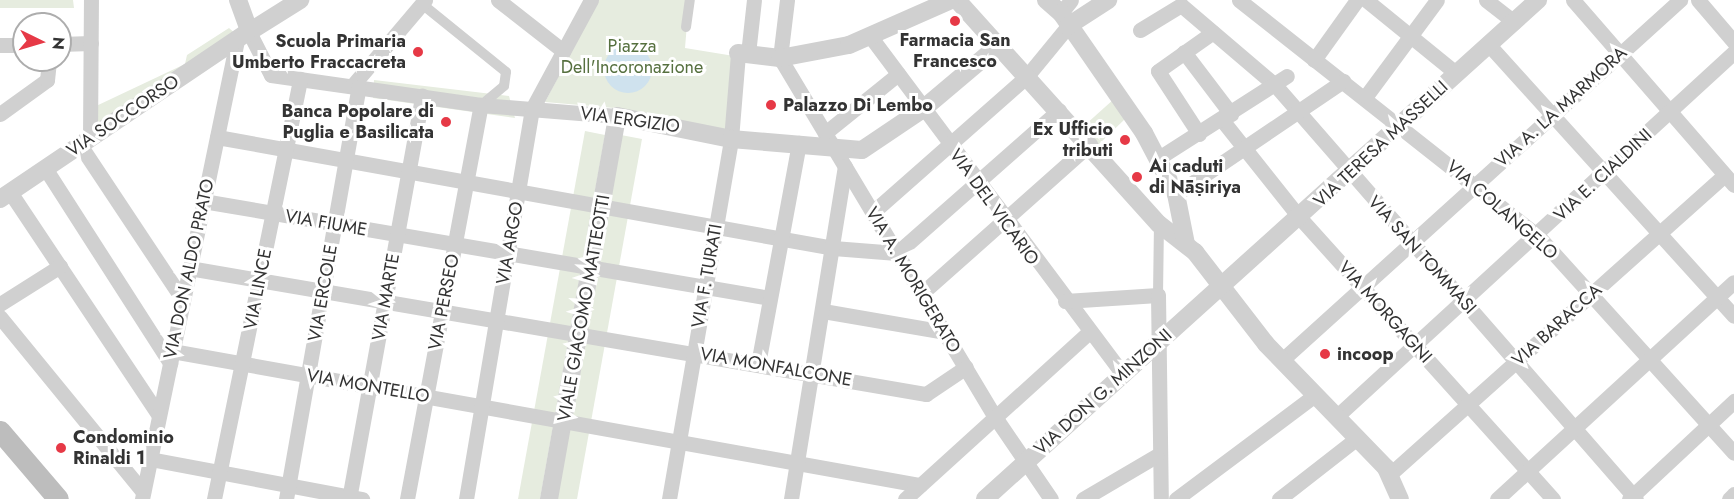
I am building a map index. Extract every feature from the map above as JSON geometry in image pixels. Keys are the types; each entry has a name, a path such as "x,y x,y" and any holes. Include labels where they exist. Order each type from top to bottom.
{"main road":[{"path":"0,431 58,499"}],"street":[{"path":"91,0 91,43 85,142 183,300"},
{"path":"238,0 247,33"},
{"name":"VIA SOCCORSO","path":"5,195 300,0"},
{"path":"498,0 563,51"},
{"name":"VIA ARGO","path":"466,499 532,109 591,0"},
{"path":"686,27 690,0"},
{"name":"VIA F. TURATI","path":"669,499 754,0"},
{"path":"780,58 787,0"},
{"path":"743,54 780,58 870,36 951,0"},
{"path":"957,0 1090,144 1159,224 1186,243 1282,360 1414,499"},
{"path":"1046,0 1067,13 1144,133 1176,194 1186,243"},
{"path":"873,212 1027,76 1067,13 1108,0"},
{"name":"VIA COLANGELO","path":"1239,0 1260,6 1314,60 1366,96 1538,236 1734,453"},
{"path":"1314,60 1357,0"},
{"path":"1366,0 1412,35 1457,74"},
{"path":"1366,96 1437,0"},
{"path":"1486,0 1514,22"},
{"name":"VIA TERESA MASSELLI","path":"1224,288 1538,0"},
{"path":"1573,0 1730,180"},
{"name":"VIA A. LA MARMORA","path":"1282,360 1361,285 1412,245 1550,114 1680,0"},
{"path":"1698,0 1734,42"},
{"path":"355,87 424,2 506,72 504,86 481,105"},
{"name":"VIA SAN TOMMASI","path":"1140,30 1184,2 1212,32 1281,81 1295,114 1575,428 1633,498"},
{"path":"1199,134 1158,71 1212,32"},
{"name":"VIA ERGIZIO","path":"247,33 271,75 481,105 618,116 731,139 799,143 829,139 862,150 923,110 999,45"},
{"name":"VIA DON ALDO PRATO","path":"143,496 217,137 247,33"},
{"name":"VIA DEL VICARIO","path":"870,36 1005,222 1122,374"},
{"path":"72,44 91,43"},
{"path":"1489,45 1658,235 1734,316"},
{"name":"VIA MORGAGNI","path":"1184,52 1227,117 1244,151 1300,218 1553,499"},
{"name":"VIA E. CIALDINI","path":"1336,417 1538,236 1734,52"},
{"name":"VIA A. MORIGERATO","path":"780,58 995,417 1027,460 1051,499"},
{"path":"0,114 47,80 48,72"},
{"path":"829,139 898,74"},
{"name":"VIA LINCE","path":"214,499 300,79"},
{"path":"1157,159 1281,81"},
{"path":"1176,194 1244,151 1343,81"},
{"name":"VIA ERCOLE","path":"288,492 346,160 355,87"},
{"name":"VIA MARTE","path":"354,498 369,386 422,96"},
{"name":"VIA PERSEO","path":"407,499 481,105"},
{"path":"217,137 782,236 832,248 897,253 1059,110"},
{"name":"VIALE GIACOMO MATTEOTTI","path":"549,499 618,116"},
{"path":"758,364 799,143"},
{"path":"921,294 1005,222 1090,144"},
{"path":"791,499 845,166"},
{"path":"45,168 171,357"},
{"name":"VIA BARACCA","path":"1389,475 1658,235 1730,180"},
{"path":"5,195 60,266 159,415"},
{"name":"VIA FIUME","path":"203,201 704,290 770,298"},
{"path":"1159,224 1155,344 1156,456 1161,499"},
{"path":"0,304 60,266"},
{"name":"VIA MONFALCONE","path":"189,268 693,352 926,394 966,367"},
{"path":"1497,499 1734,282"},
{"name":"VIA DON G. MINZONI","path":"985,499 1155,344 1224,288"},
{"path":"1065,301 1158,296"},
{"path":"823,311 944,332"},
{"path":"0,317 143,496"},
{"path":"905,499 1089,332"},
{"name":"VIA MONTELLO","path":"171,357 243,364 308,375 798,460 920,485"},
{"path":"1176,499 1315,394"},
{"path":"1633,498 1734,400"},
{"path":"1279,499 1357,438"},
{"path":"1083,499 1156,456"},
{"path":"150,459 220,473 288,492 354,498"},
{"path":"1389,475 1401,499"},
{"path":"1729,499 1734,494"}],"green space":[{"path":"0,0 73,0 74,8 0,8"},
{"name":"Piazza Dell'Incoronazione","path":"599,0 689,0 685,48 734,56 725,133 614,108 545,102"},
{"path":"229,28 237,35 94,132 94,107 185,64 187,55"},
{"path":"374,80 509,96 515,118 373,98"},
{"path":"1114,99 1125,119 1098,145 1085,125"},
{"path":"585,131 605,135 540,499 518,499"},
{"path":"621,135 642,139 577,499 556,499"}],"water":[{"path":"623,45 633,45 645,52 652,64 652,74 645,86 633,93 623,93 608,82 604,74 604,64 615,49"}],"place":[{"name":"Farmacia San Francesco","path":"955,21"},
{"name":"Scuola Primaria Umberto Fraccacreta","path":"418,52"},
{"name":"Palazzo Di Lembo","path":"771,105"},
{"name":"Banca Popolare di Puglia e Basilicata","path":"446,122"},
{"name":"Ex Ufficio tributi","path":"1125,140"},
{"name":"Ai caduti di Nāṣiriya","path":"1137,177"},
{"name":"incoop","path":"1325,354"},
{"name":"Condominio Rinaldi 1","path":"61,448"}]}
